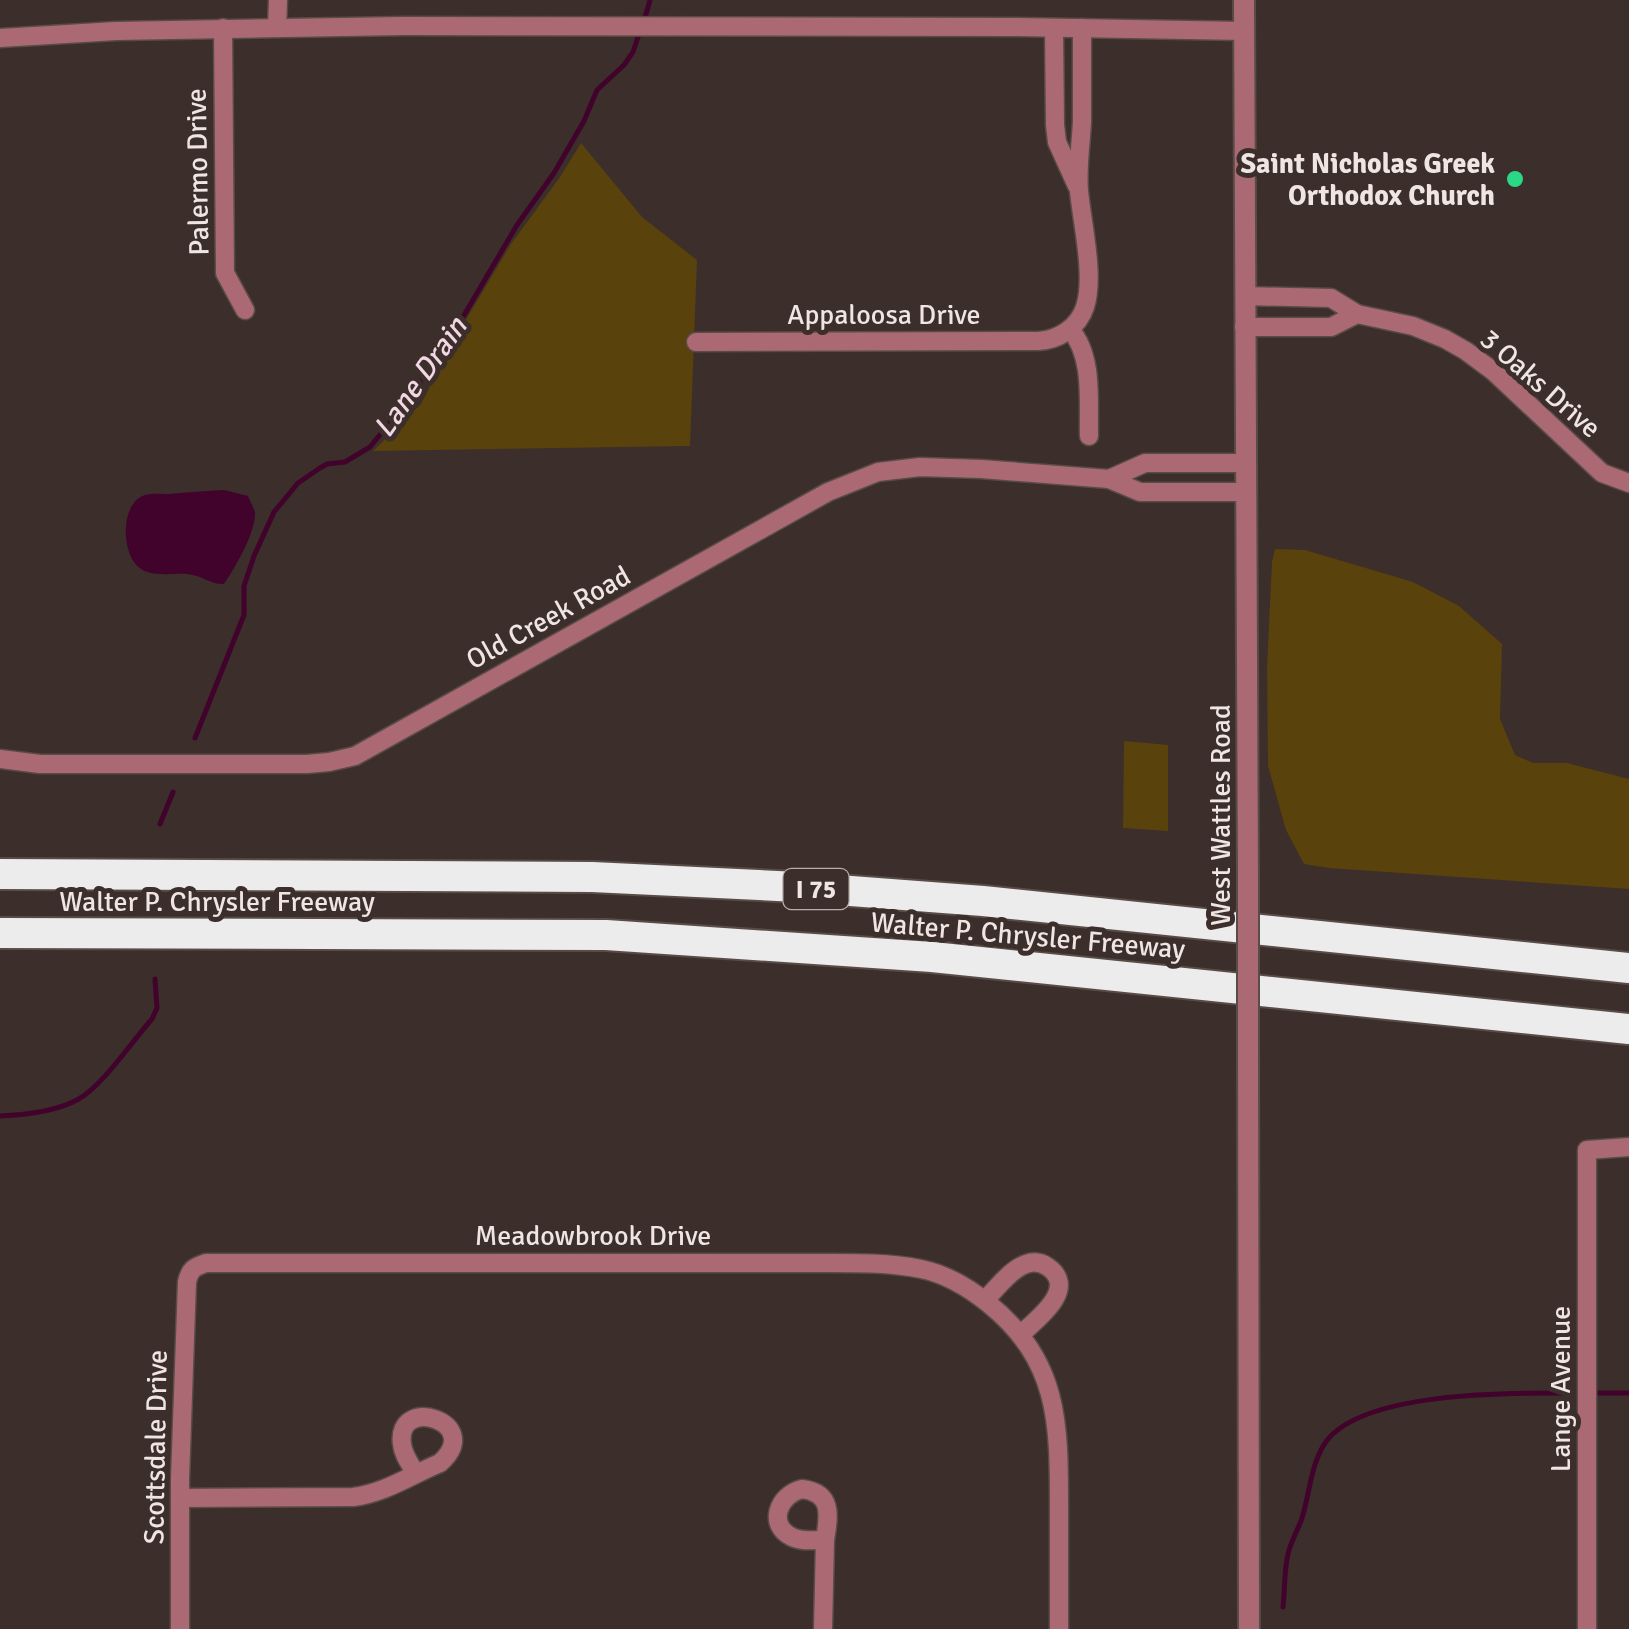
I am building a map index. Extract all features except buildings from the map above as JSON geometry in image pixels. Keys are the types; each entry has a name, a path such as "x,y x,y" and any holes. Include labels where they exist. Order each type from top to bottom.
{"highway":[{"name":"Walter P. Chrysler Freeway","path":"0,874 592,878 798,887 983,902 1629,968"},
{"name":"Walter P. Chrysler Freeway","path":"0,933 606,935 932,957 1629,1029"}],"street":[{"path":"277,28 278,0"},
{"name":"West Wattles Road","path":"1244,0 1249,1629"},
{"path":"0,38 223,28 665,26 1244,31"},
{"name":"Palermo Drive","path":"223,28 225,274 246,310"},
{"path":"1054,28 1054,125 1061,153 1079,191"},
{"path":"1082,28 1079,191 1086,227 1087,294 1079,319 1070,329 1081,343 1085,357 1089,436"},
{"name":"3 Oaks Drive","path":"1245,296 1332,298 1357,314 1413,326 1466,351 1602,472 1629,482"},
{"name":"3 Oaks Drive","path":"1244,327 1331,327 1357,314"},
{"name":"Appaloosa Drive","path":"696,342 1038,342 1070,329"},
{"name":"Old Creek Road","path":"1110,480 1145,463 1245,463"},
{"name":"Old Creek Road","path":"0,759 40,764 165,765 307,764 343,759 373,747 790,512 852,480 878,472 920,467 982,469 1110,480 1140,492 1246,492"},
{"name":"Lange Avenue","path":"1587,1629 1587,1150 1629,1147"},
{"path":"985,1300 1022,1265 1038,1262 1053,1270 1058,1278 1054,1302 1020,1335"},
{"name":"Meadowbrook Drive","path":"193,1268 206,1263 865,1264 909,1267 937,1274 985,1300 1020,1335 1045,1376 1056,1415 1059,1449 1059,1629"},
{"name":"Scottsdale Drive","path":"180,1629 187,1293 193,1268"},
{"path":"180,1498 353,1497 376,1492 416,1474"},
{"path":"824,1629 825,1540"}],"shaded area":[{"path":"581,143 642,217 697,260 690,446 373,451 421,404 511,244"},
{"path":"224,490 248,496 255,513 249,540 224,584 192,575 151,573 134,563 126,530 137,500 151,494"},
{"path":"1275,549 1305,550 1413,582 1459,606 1502,644 1500,719 1515,755 1533,763 1567,763 1629,779 1629,889 1304,864 1286,830 1268,766 1267,667"},
{"path":"1124,741 1168,745 1168,831 1123,828"}],"waterway":[{"name":"Lane Drain","path":"644,21 650,0"},
{"name":"Lane Drain","path":"195,738 244,615 244,586 274,512 298,483 320,468 345,462 370,447 413,394 517,225 554,173 597,90 633,52 640,31"},
{"name":"Lane Drain","path":"160,824 173,792"},
{"name":"Lane Drain","path":"0,1116 49,1110 86,1094 152,1019 157,1008 155,979"},
{"path":"1283,1607 1288,1554 1318,1457 1328,1439 1348,1423 1407,1403 1443,1398 1571,1393"},
{"path":"1598,1393 1629,1393"}],"place":[{"name":"Saint Nicholas Greek Orthodox Church","path":"1515,179"}]}
